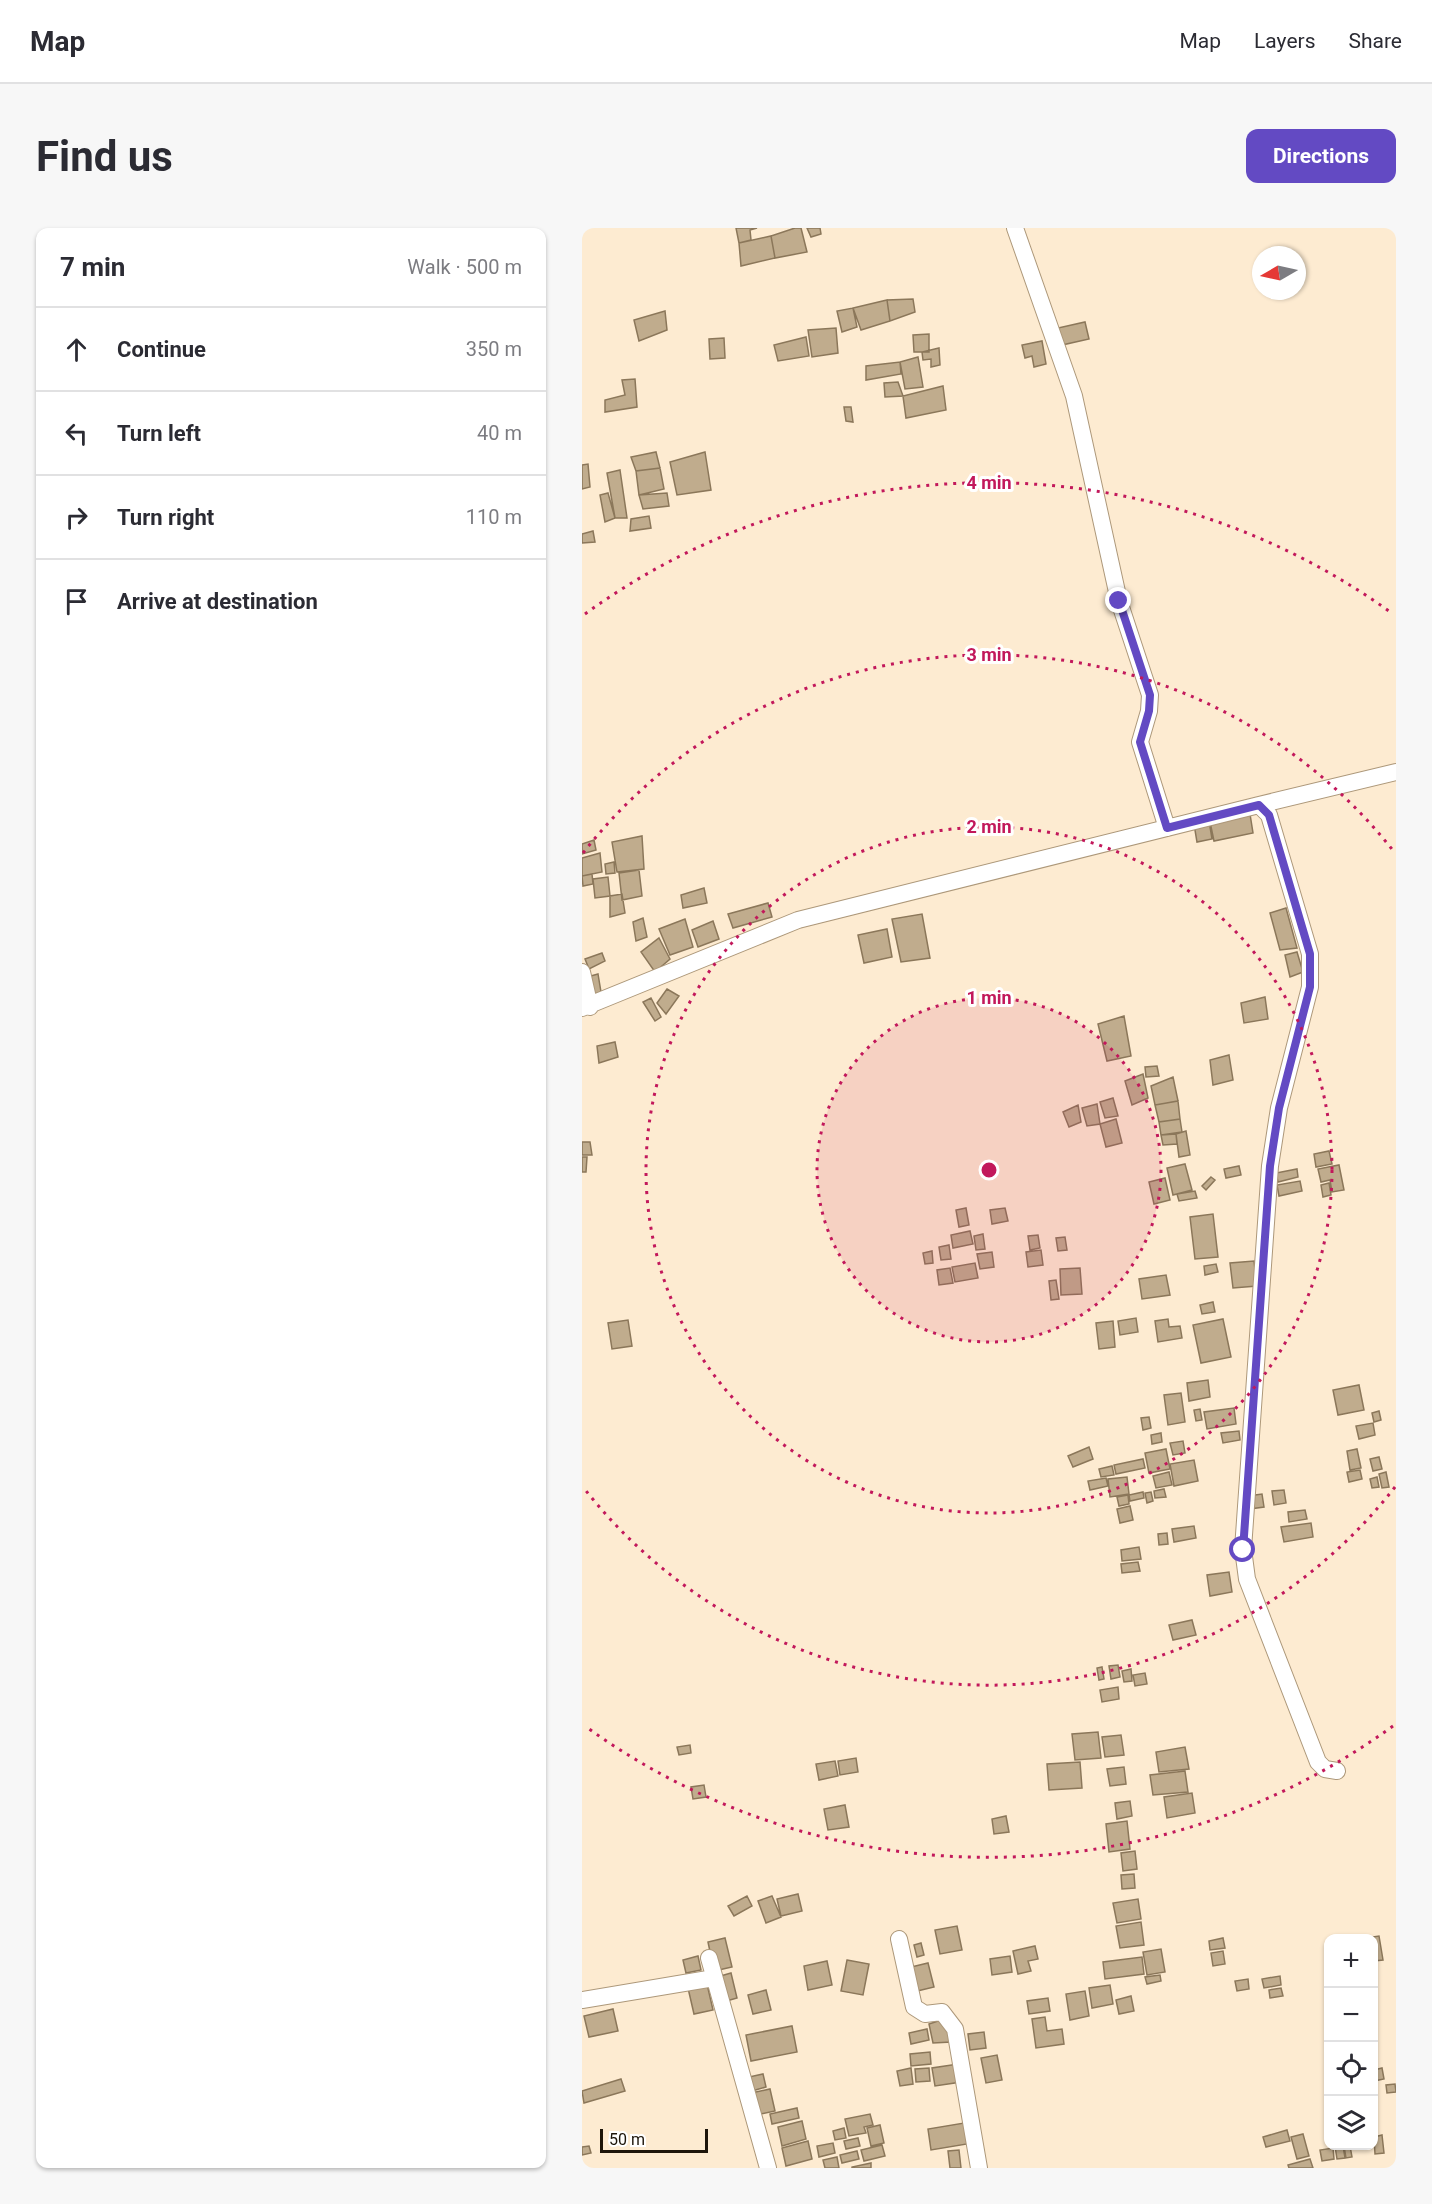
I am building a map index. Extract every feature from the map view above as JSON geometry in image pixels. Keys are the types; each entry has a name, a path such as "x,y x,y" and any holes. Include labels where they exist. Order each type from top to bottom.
{"street":[{"path":"1015,228 1074,396 1119,601 1150,695 1149,711 1140,742 1167,828"},
{"path":"582,972 586,1008 798,920 1396,772"},
{"path":"1259,805 1269,815 1310,954 1310,987 1279,1108 1270,1166 1243,1550 1247,1579 1318,1762 1325,1769 1337,1771"},
{"path":"899,1939 914,2007 925,2013 942,2012 955,2029 979,2168"},
{"path":"709,1958 768,2168"},
{"path":"582,2000 714,1978"}],"building":[{"path":"736,228 757,228 750,230 751,240 739,243"},
{"path":"801,228 807,252 775,258 771,236"},
{"path":"807,228 820,228 821,234 811,237"},
{"path":"771,236 775,258 741,266 739,243"},
{"path":"913,299 915,312 890,321 887,300"},
{"path":"887,300 890,321 861,330 853,308"},
{"path":"853,308 857,327 842,332 837,311"},
{"path":"665,311 667,330 639,341 634,320"},
{"path":"1085,322 1089,339 1062,345 1058,328"},
{"path":"836,328 838,353 812,357 808,330"},
{"path":"929,334 929,352 914,352 913,335"},
{"path":"806,337 809,356 778,361 774,345"},
{"path":"724,338 725,358 710,359 709,339"},
{"path":"1042,341 1046,364 1034,367 1032,356 1025,358 1022,345"},
{"path":"939,348 940,365 931,367 931,359 923,360 922,352"},
{"path":"918,357 923,387 905,389 900,362"},
{"path":"900,362 901,374 866,380 866,366"},
{"path":"635,379 637,407 605,412 605,400 625,395 622,380"},
{"path":"898,382 903,396 885,397 884,383"},
{"path":"943,386 946,410 906,418 903,396"},
{"path":"844,407 851,407 853,422 846,421"},
{"path":"656,452 660,468 636,471 631,457"},
{"path":"705,452 711,490 677,495 670,462"},
{"path":"588,464 590,487 582,489 582,465"},
{"path":"660,468 664,489 639,495 636,471"},
{"path":"620,470 627,518 615,518 607,473"},
{"path":"608,493 615,518 605,522 600,495"},
{"path":"667,493 669,506 643,509 639,495"},
{"path":"649,516 651,528 630,531 631,519"},
{"path":"593,531 595,542 582,543 582,534"},
{"path":"1250,814 1253,833 1214,841 1210,822"},
{"path":"1209,821 1212,839 1197,842 1194,824"},
{"path":"642,836 644,869 617,872 612,842"},
{"path":"594,840 596,850 582,854 582,844"},
{"path":"600,853 602,872 582,876 582,858"},
{"path":"614,862 615,873 606,874 605,864"},
{"path":"639,870 642,896 622,900 619,873"},
{"path":"592,874 593,884 583,886 582,876"},
{"path":"608,877 610,896 595,898 593,879"},
{"path":"704,888 707,903 683,908 681,895"},
{"path":"622,894 625,913 610,917 610,896"},
{"path":"768,903 772,917 733,928 728,914"},
{"path":"1286,908 1297,948 1280,950 1270,913"},
{"path":"922,914 930,958 901,962 892,919"},
{"path":"643,918 647,937 636,941 633,922"},
{"path":"685,919 693,947 670,955 659,929"},
{"path":"713,921 719,939 698,947 692,930"},
{"path":"887,929 892,957 864,963 858,935"},
{"path":"659,938 670,959 655,972 641,952"},
{"path":"1297,952 1303,972 1290,977 1285,955"},
{"path":"602,953 605,961 589,969 585,959"},
{"path":"598,974 601,992 590,996 587,977"},
{"path":"667,989 679,996 666,1014 657,1003"},
{"path":"1265,997 1268,1019 1244,1023 1241,1003"},
{"path":"651,998 661,1017 655,1021 643,1002"},
{"path":"1124,1016 1131,1056 1107,1061 1098,1024"},
{"path":"615,1042 618,1057 599,1063 597,1046"},
{"path":"1229,1055 1233,1080 1213,1085 1210,1060"},
{"path":"1157,1066 1159,1076 1146,1077 1145,1067"},
{"path":"1143,1074 1148,1098 1132,1105 1125,1081"},
{"path":"1173,1077 1178,1101 1155,1105 1151,1086"},
{"path":"1113,1098 1118,1116 1105,1118 1100,1102"},
{"path":"1178,1101 1180,1119 1159,1122 1155,1105"},
{"path":"1097,1104 1100,1124 1087,1126 1082,1108"},
{"path":"1078,1105 1081,1122 1069,1127 1063,1112"},
{"path":"1116,1119 1122,1143 1106,1147 1100,1124"},
{"path":"1180,1119 1182,1132 1161,1135 1159,1122"},
{"path":"1186,1131 1190,1155 1179,1157 1176,1134"},
{"path":"1176,1134 1177,1144 1163,1145 1161,1135"},
{"path":"582,1142 590,1142 592,1155 582,1155"},
{"path":"1329,1151 1332,1164 1316,1167 1314,1154"},
{"path":"582,1157 587,1157 586,1172 582,1172"},
{"path":"1185,1164 1192,1190 1173,1195 1167,1168"},
{"path":"1339,1165 1344,1190 1332,1192 1330,1180 1321,1182 1318,1169"},
{"path":"1239,1166 1241,1175 1226,1178 1224,1169"},
{"path":"1297,1169 1298,1177 1278,1182 1276,1173"},
{"path":"1211,1177 1215,1180 1206,1190 1202,1186"},
{"path":"1165,1178 1170,1200 1154,1204 1149,1182"},
{"path":"1300,1181 1302,1191 1279,1196 1277,1185"},
{"path":"1329,1183 1331,1195 1323,1197 1321,1185"},
{"path":"1195,1191 1197,1198 1179,1201 1177,1194"},
{"path":"966,1208 969,1225 959,1227 956,1210"},
{"path":"1005,1208 1008,1221 992,1224 990,1210"},
{"path":"1213,1214 1218,1257 1195,1259 1190,1217"},
{"path":"970,1231 973,1244 953,1248 951,1235"},
{"path":"983,1234 985,1249 976,1250 974,1236"},
{"path":"1038,1235 1040,1248 1030,1250 1028,1236"},
{"path":"1065,1237 1067,1250 1058,1251 1056,1238"},
{"path":"949,1245 951,1259 941,1260 939,1247"},
{"path":"1041,1250 1043,1265 1028,1267 1026,1252"},
{"path":"932,1251 933,1263 925,1264 923,1253"},
{"path":"992,1252 994,1267 980,1269 977,1254"},
{"path":"1254,1261 1257,1286 1233,1288 1230,1263"},
{"path":"975,1263 978,1278 955,1282 952,1267"},
{"path":"1216,1264 1218,1272 1205,1275 1204,1266"},
{"path":"950,1268 953,1283 939,1285 937,1270"},
{"path":"1080,1268 1082,1294 1061,1295 1060,1269"},
{"path":"1166,1275 1170,1295 1142,1299 1139,1279"},
{"path":"1056,1280 1059,1299 1051,1300 1049,1281"},
{"path":"1213,1302 1215,1312 1202,1314 1200,1305"},
{"path":"1136,1318 1138,1332 1120,1335 1118,1321"},
{"path":"1168,1319 1169,1327 1180,1326 1182,1338 1158,1342 1155,1321"},
{"path":"1223,1319 1231,1357 1201,1363 1193,1325"},
{"path":"628,1320 632,1346 612,1349 608,1323"},
{"path":"1113,1321 1115,1347 1099,1349 1096,1323"},
{"path":"1208,1380 1210,1397 1189,1401 1187,1383"},
{"path":"1359,1385 1364,1410 1338,1415 1333,1390"},
{"path":"1181,1393 1185,1422 1168,1425 1164,1395"},
{"path":"1234,1408 1236,1424 1207,1429 1204,1412"},
{"path":"1200,1409 1202,1420 1196,1421 1194,1410"},
{"path":"1379,1411 1381,1420 1374,1422 1372,1413"},
{"path":"1149,1417 1151,1428 1143,1430 1141,1418"},
{"path":"1373,1423 1375,1435 1359,1439 1356,1426"},
{"path":"1239,1431 1240,1440 1223,1443 1221,1433"},
{"path":"1161,1433 1162,1442 1152,1444 1151,1435"},
{"path":"1183,1441 1185,1453 1173,1455 1170,1443"},
{"path":"1089,1447 1093,1459 1073,1467 1068,1456"},
{"path":"1166,1449 1170,1469 1149,1473 1145,1453"},
{"path":"1357,1449 1361,1468 1350,1470 1347,1451"},
{"path":"1379,1457 1382,1469 1373,1471 1370,1459"},
{"path":"1143,1459 1145,1468 1116,1474 1114,1465"},
{"path":"1194,1460 1198,1481 1174,1486 1170,1464"},
{"path":"1112,1466 1114,1475 1101,1477 1099,1469"},
{"path":"1360,1470 1362,1479 1349,1482 1347,1472"},
{"path":"1169,1472 1172,1485 1156,1488 1153,1476"},
{"path":"1386,1472 1389,1487 1382,1488 1379,1474"},
{"path":"1127,1477 1129,1494 1110,1497 1108,1479"},
{"path":"1377,1477 1379,1487 1372,1488 1370,1479"},
{"path":"1106,1478 1108,1486 1090,1490 1088,1481"},
{"path":"1164,1489 1166,1497 1155,1498 1154,1491"},
{"path":"1284,1490 1286,1503 1274,1505 1272,1491"},
{"path":"1143,1492 1144,1498 1130,1501 1129,1495"},
{"path":"1151,1492 1153,1501 1147,1503 1145,1493"},
{"path":"1262,1494 1264,1507 1250,1509 1248,1496"},
{"path":"1128,1495 1129,1504 1119,1506 1117,1497"},
{"path":"1130,1506 1133,1520 1120,1523 1117,1509"},
{"path":"1305,1510 1307,1519 1289,1522 1288,1512"},
{"path":"1311,1523 1313,1537 1284,1542 1281,1527"},
{"path":"1194,1526 1196,1538 1174,1542 1172,1529"},
{"path":"1167,1533 1168,1544 1159,1545 1158,1534"},
{"path":"1139,1547 1141,1559 1122,1561 1121,1550"},
{"path":"1138,1562 1140,1571 1122,1573 1121,1564"},
{"path":"1229,1572 1232,1592 1210,1596 1207,1575"},
{"path":"1192,1620 1196,1635 1173,1640 1169,1625"},
{"path":"1118,1665 1120,1677 1111,1679 1109,1666"},
{"path":"1102,1667 1104,1679 1099,1680 1097,1668"},
{"path":"1131,1669 1132,1681 1124,1682 1122,1671"},
{"path":"1145,1673 1147,1684 1135,1686 1133,1675"},
{"path":"1118,1687 1119,1699 1102,1702 1100,1690"},
{"path":"1098,1732 1101,1758 1075,1760 1072,1734"},
{"path":"1121,1735 1124,1755 1105,1757 1102,1737"},
{"path":"690,1745 691,1753 679,1755 677,1747"},
{"path":"1185,1747 1189,1769 1159,1772 1156,1752"},
{"path":"856,1758 858,1772 840,1775 838,1761"},
{"path":"835,1761 838,1776 819,1780 816,1764"},
{"path":"1080,1762 1082,1788 1049,1790 1047,1764"},
{"path":"1124,1767 1126,1784 1110,1786 1107,1769"},
{"path":"1185,1771 1188,1792 1153,1795 1150,1775"},
{"path":"704,1785 706,1797 693,1799 691,1787"},
{"path":"1192,1793 1195,1813 1167,1818 1164,1797"},
{"path":"1130,1801 1132,1816 1117,1819 1115,1803"},
{"path":"845,1805 849,1827 828,1830 824,1809"},
{"path":"1006,1816 1009,1832 994,1834 992,1819"},
{"path":"1127,1821 1130,1849 1109,1852 1106,1824"},
{"path":"1135,1851 1137,1869 1123,1871 1121,1853"},
{"path":"1134,1874 1135,1888 1122,1889 1121,1875"},
{"path":"798,1894 802,1911 781,1916 777,1899"},
{"path":"747,1896 752,1906 734,1916 728,1906"},
{"path":"772,1896 781,1917 766,1923 758,1901"},
{"path":"1138,1899 1141,1919 1117,1923 1113,1903"},
{"path":"1141,1922 1144,1945 1120,1948 1116,1926"},
{"path":"957,1926 962,1950 940,1954 935,1930"},
{"path":"1378,1936 1383,1960 1378,1961"},
{"path":"725,1938 732,1967 714,1971 708,1942"},
{"path":"1223,1938 1225,1948 1210,1950 1209,1941"},
{"path":"921,1943 924,1955 917,1957 914,1945"},
{"path":"1035,1946 1038,1959 1028,1961 1031,1971 1018,1974 1013,1951"},
{"path":"1161,1949 1165,1972 1147,1975 1143,1952"},
{"path":"1223,1951 1225,1964 1213,1966 1211,1953"},
{"path":"698,1956 701,1970 686,1973 683,1960"},
{"path":"1010,1956 1012,1972 992,1975 990,1959"},
{"path":"1142,1957 1144,1974 1105,1979 1103,1962"},
{"path":"847,1960 869,1964 863,1995 841,1991"},
{"path":"827,1961 832,1985 808,1990 804,1966"},
{"path":"928,1963 934,1987 913,1992 907,1968"},
{"path":"731,1973 737,1998 723,2002 717,1977"},
{"path":"1160,1975 1161,1981 1147,1984 1145,1977"},
{"path":"1280,1976 1281,1985 1264,1988 1262,1979"},
{"path":"1248,1979 1249,1989 1237,1991 1235,1981"},
{"path":"707,1984 713,2010 694,2014 688,1988"},
{"path":"1110,1985 1113,2004 1092,2008 1089,1988"},
{"path":"1281,1988 1283,1996 1270,1998 1269,1990"},
{"path":"766,1990 771,2010 753,2014 748,1995"},
{"path":"1085,1991 1089,2016 1070,2020 1066,1994"},
{"path":"1131,1996 1134,2011 1119,2014 1116,2000"},
{"path":"1048,1998 1050,2011 1029,2014 1027,2001"},
{"path":"613,2009 618,2031 589,2037 584,2016"},
{"path":"1045,2017 1047,2031 1062,2029 1064,2044 1036,2048 1032,2019"},
{"path":"944,2019 951,2042 933,2043 929,2024"},
{"path":"792,2026 797,2052 751,2061 746,2035"},
{"path":"927,2029 929,2040 911,2044 909,2033"},
{"path":"984,2032 986,2048 970,2050 968,2034"},
{"path":"930,2052 931,2064 911,2066 910,2054"},
{"path":"997,2055 1002,2080 986,2083 981,2058"},
{"path":"958,2064 961,2082 935,2086 932,2068"},
{"path":"911,2068 913,2084 900,2086 897,2071"},
{"path":"929,2068 930,2081 916,2082 915,2069"},
{"path":"1382,2068 1384,2079 1378,2080 1378,2069"},
{"path":"763,2074 766,2087 752,2091 749,2077"},
{"path":"621,2079 625,2091 584,2103 582,2091"},
{"path":"1395,2084 1396,2092 1387,2093 1386,2085"},
{"path":"770,2089 775,2111 756,2115 751,2093"},
{"path":"797,2108 799,2118 772,2124 770,2114"},
{"path":"870,2114 873,2125 864,2127 866,2133 849,2136 845,2119"},
{"path":"802,2121 806,2139 782,2146 778,2127"},
{"path":"964,2123 967,2144 931,2150 928,2129"},
{"path":"880,2125 884,2143 871,2146 867,2128"},
{"path":"844,2128 846,2138 835,2140 833,2131"},
{"path":"1287,2130 1290,2141 1266,2147 1263,2137"},
{"path":"1303,2134 1309,2156 1297,2159 1291,2137"},
{"path":"1382,2135 1384,2153 1375,2154 1375,2150 1378,2150 1378,2136"},
{"path":"858,2138 860,2146 846,2149 844,2141"},
{"path":"808,2141 812,2159 786,2166 782,2148"},
{"path":"833,2143 835,2153 819,2157 817,2146"},
{"path":"882,2145 885,2156 864,2161 861,2150"},
{"path":"589,2146 591,2153 582,2155 582,2147"},
{"path":"959,2150 961,2168 950,2168 948,2151"},
{"path":"1320,2150 1333,2150 1334,2159 1322,2161"},
{"path":"1336,2150 1344,2150 1345,2158 1337,2159"},
{"path":"1345,2150 1351,2150 1352,2157 1346,2158"},
{"path":"857,2151 859,2159 842,2163 840,2155"},
{"path":"837,2157 839,2168 825,2168 823,2160"},
{"path":"1310,2159 1313,2168 1289,2168 1288,2165"},
{"path":"871,2163 871,2168 852,2168 852,2167"}],"route":[{"path":"1119,601 1150,695 1149,711 1140,742 1141,752 1167,828 1259,805 1269,815 1310,954 1310,987 1279,1108 1270,1166 1243,1550"}]}
